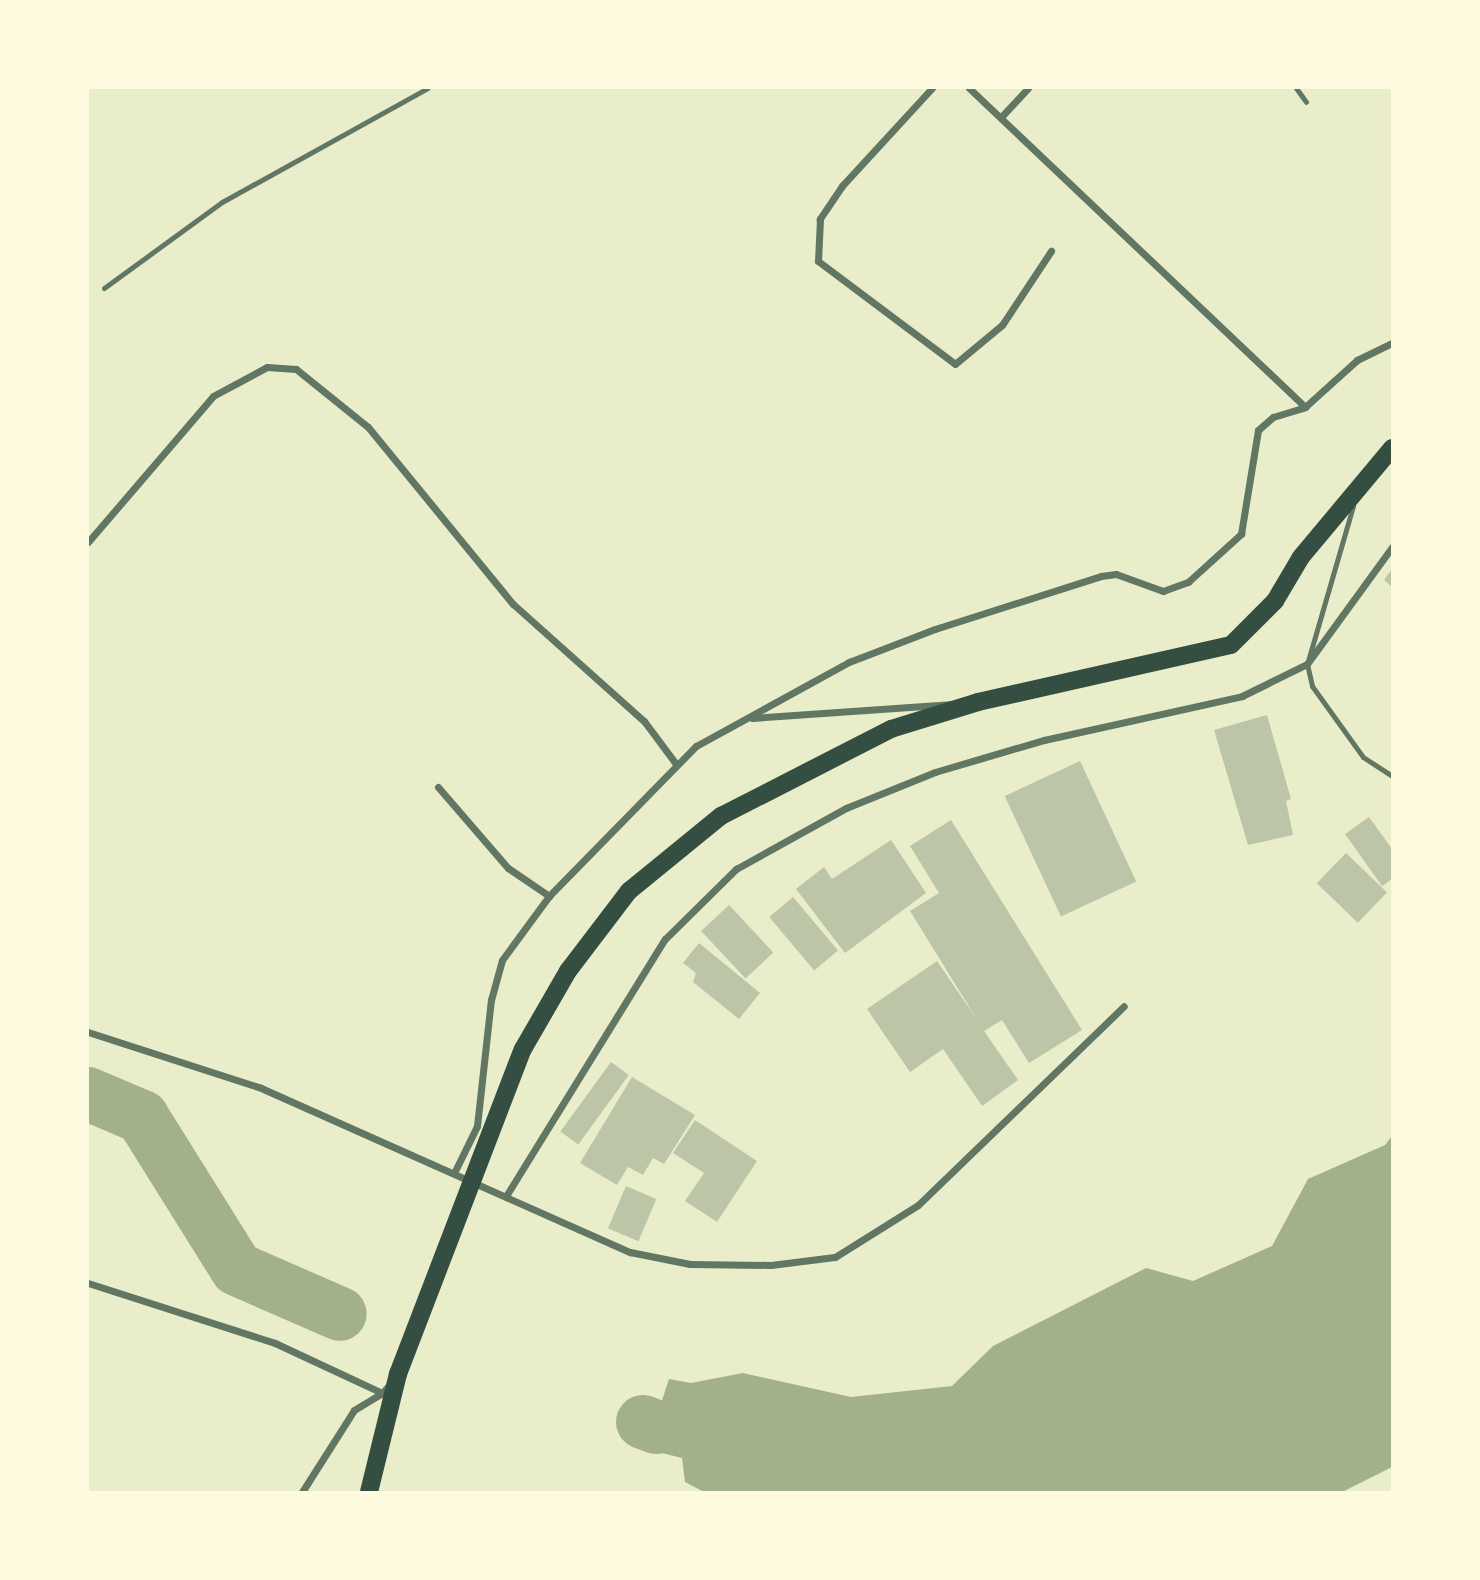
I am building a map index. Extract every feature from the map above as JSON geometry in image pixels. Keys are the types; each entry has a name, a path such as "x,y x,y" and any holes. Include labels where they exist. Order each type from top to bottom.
{"main road":[{"path":"369,1493 398,1374 463,1175 523,1049 568,971 629,891 721,816 796,772 891,729 978,702 1231,645 1275,601 1357,485 1392,448"}],"street":[{"path":"932,88 842,186 820,219 818,261 955,364 1002,325 1051,251"},
{"path":"969,88 1002,116 1304,407"},
{"path":"1002,116 1028,88"},
{"path":"463,1175 477,1126 491,1000 502,960 549,896 676,764 749,718 849,662 1077,583 1116,574 1163,591 1188,582 1241,534 1258,430 1273,417 1304,407 1357,359 1392,343"},
{"path":"88,541 213,396 267,367 296,369 368,427 513,604 644,721 676,764"},
{"path":"506,1196 665,939 736,869 846,808 935,772 1044,740 1242,696 1307,663 1392,547"},
{"path":"749,718 978,702"},
{"path":"438,786 508,868 549,896"},
{"path":"88,1032 261,1087 506,1196 656,1259 771,1265 835,1257 918,1205 1124,1006"},
{"path":"88,1283 275,1343 382,1393"},
{"path":"302,1493 354,1410 382,1393 398,1374"}],"lane":[{"path":"104,288 222,202 428,88"},
{"path":"1296,88 1306,102"},
{"path":"1357,485 1341,561 1307,663 1312,686 1363,757 1392,776"}],"shaded area":[{"path":"1392,1136 1392,1467 1342,1492 704,1492 685,1482 682,1458 646,1449 669,1379 691,1383 743,1373 851,1397 952,1386 993,1346 1146,1268 1193,1281 1272,1246 1308,1179 1385,1145"}],"building":[{"path":"1392,569 1392,587 1384,580"},
{"path":"1267,715 1291,799 1286,801 1293,835 1248,845 1214,730"},
{"path":"1080,761 1136,882 1061,917 1005,796"},
{"path":"1369,817 1392,849 1392,879 1382,886 1345,834"},
{"path":"951,820 1082,1030 1029,1063 1002,1020 984,1031 1018,1080 982,1106 943,1049 910,1072 867,1009 937,961 978,1021 910,911 939,893 910,846"},
{"path":"891,840 926,893 845,953 796,889 824,867 832,879"},
{"path":"1346,853 1387,893 1358,923 1317,883"},
{"path":"793,897 838,951 814,971 769,917"},
{"path":"729,905 773,953 746,978 701,931"},
{"path":"699,943 760,993 739,1019 693,982 696,973 683,963"},
{"path":"611,1062 629,1075 578,1145 560,1132"},
{"path":"632,1077 695,1115 664,1164 653,1158 643,1175 628,1167 617,1185 580,1163"},
{"path":"695,1120 757,1161 717,1222 685,1201 704,1173 673,1153"},
{"path":"626,1186 656,1199 638,1241 608,1228"}],"waterway":[{"path":"88,1094 142,1117 237,1269 340,1314"},
{"path":"643,1422 656,1427"}]}
